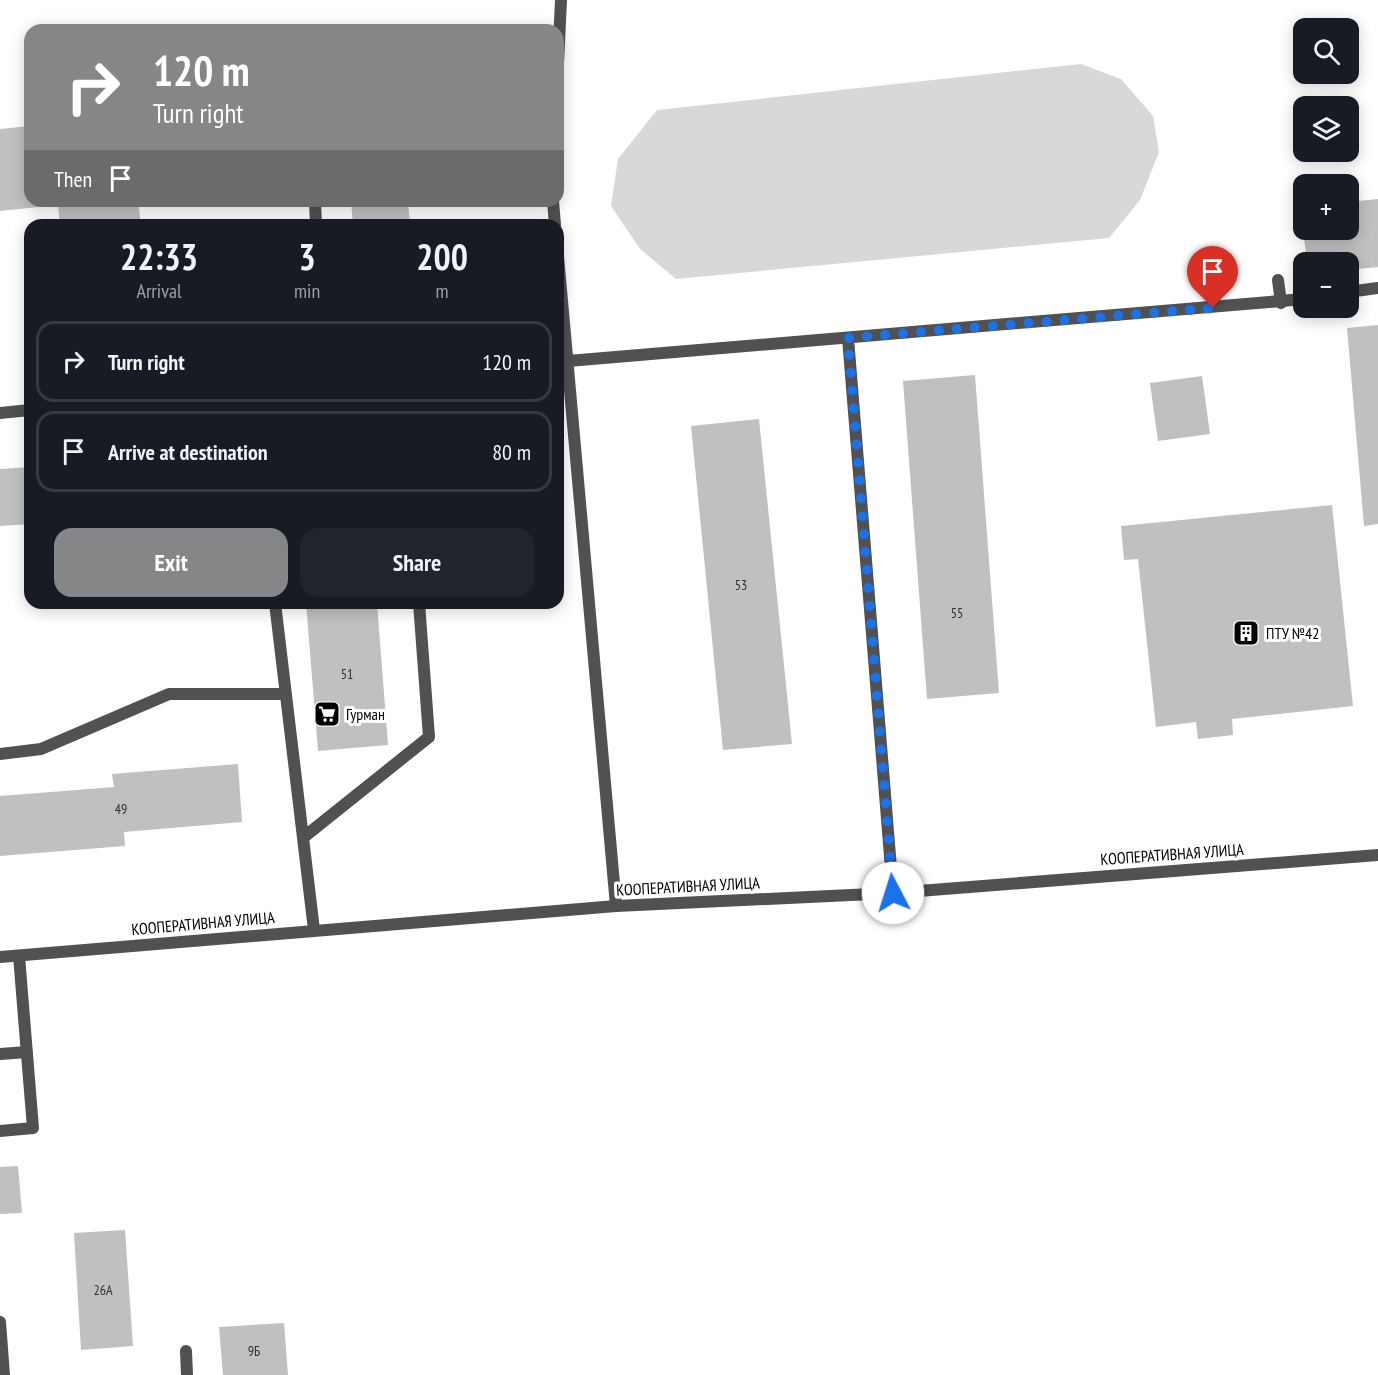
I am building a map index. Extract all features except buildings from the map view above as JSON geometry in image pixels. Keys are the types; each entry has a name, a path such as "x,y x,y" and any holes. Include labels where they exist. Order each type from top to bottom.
{"street":[{"path":"560,24 561,0"},
{"path":"1278,280 1281,303"},
{"path":"1359,291 1378,288"},
{"path":"568,361 1293,301"},
{"path":"564,319 616,906"},
{"path":"848,338 893,893"},
{"path":"0,412 24,410"},
{"path":"276,609 314,930"},
{"path":"304,837 429,737 419,609"},
{"path":"0,754 41,749 169,694 286,694"},
{"name":"КООПЕРАТИВНАЯ УЛИЦА","path":"0,957 616,906 893,893 1378,855"},
{"path":"0,1131 33,1128 19,956"},
{"path":"0,1054 27,1052"},
{"path":"0,1322 4,1375"},
{"path":"186,1351 187,1375"}],"shaded area":[{"path":"1081,64 1121,79 1153,116 1159,152 1140,200 1109,238 676,279 640,249 611,206 618,159 657,110"}],"place":[{"name":"ПТУ №42","path":"1246,633"},
{"name":"Гурман","path":"327,714"}],"route":[{"path":"893,893 848,338 1213,308"}]}
